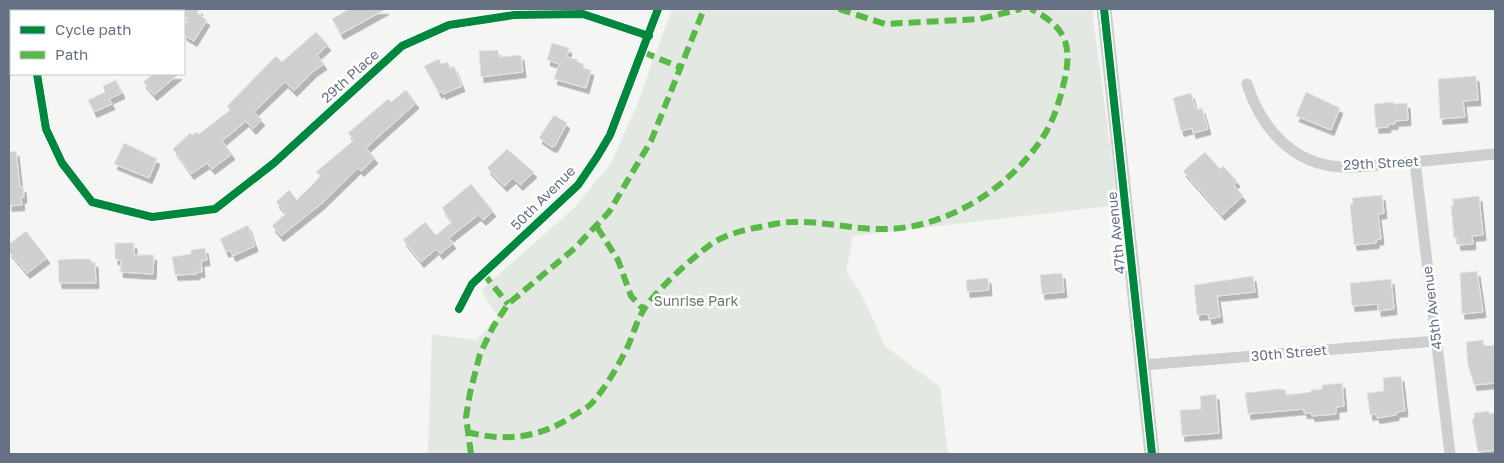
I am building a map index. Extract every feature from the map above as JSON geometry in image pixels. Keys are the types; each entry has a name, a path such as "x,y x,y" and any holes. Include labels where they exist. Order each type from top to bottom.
{"street":[{"name":"50th Avenue","path":"459,308 472,284 578,185 610,135 658,9"},
{"name":"47th Avenue","path":"1104,9 1152,454"},
{"name":"29th Place","path":"37,75 46,129 62,163 92,202 152,217 215,209 274,163 402,46 449,25 514,15 583,14 649,36"},
{"name":"29th Street","path":"1247,84 1256,107 1269,130 1289,147 1314,161 1342,167 1495,154"},
{"name":"45th Avenue","path":"1415,162 1450,454"},
{"name":"30th Street","path":"1143,365 1436,341"}],"green space":[{"name":"Sunrise Park","path":"672,9 1092,9 1118,205 853,236 846,272 860,291 885,346 940,387 948,454 428,454 432,334 476,340 498,317 481,290 573,209 611,163 636,107"}],"building":[{"path":"172,9 200,9 197,13 207,20 194,41 185,36 185,25 189,19 185,17 185,10"},
{"path":"349,9 386,9 341,34 332,19"},
{"path":"316,32 328,45 317,55 324,64 294,91 285,82 254,112 262,120 253,129 246,121 222,141 232,154 212,169 207,163 191,174 173,149 190,133 192,135 197,132 199,134 230,110 227,106 276,56 282,62"},
{"path":"552,43 569,48 567,57 578,60 577,62 584,64 583,68 591,70 586,88 554,79 559,64 547,60"},
{"path":"498,50 499,57 521,55 523,72 481,77 479,51"},
{"path":"439,59 441,64 448,62 450,68 454,66 462,86 443,94 442,91 439,93 424,66"},
{"path":"152,75 178,75 154,95 143,82"},
{"path":"1476,76 1478,100 1463,101 1465,117 1440,119 1438,79"},
{"path":"116,80 122,93 109,99 112,104 94,112 88,100 105,92 103,86"},
{"path":"406,90 416,103 366,148 375,158 361,171 358,168 321,204 281,236 272,226 286,213 276,202 289,190 297,200 321,176 316,172 354,140 348,133 388,99 391,102"},
{"path":"1306,92 1340,108 1331,130 1296,116"},
{"path":"1191,93 1196,110 1202,108 1208,129 1193,133 1192,128 1181,131 1173,98"},
{"path":"1393,102 1394,104 1407,103 1408,120 1395,121 1395,124 1388,124 1388,127 1376,128 1374,104"},
{"path":"554,115 567,123 555,146 552,147 539,138"},
{"path":"124,143 157,159 149,178 114,164"},
{"path":"507,149 534,172 520,185 513,178 504,186 487,168"},
{"path":"16,151 20,187 23,187 24,197 21,198 22,205 9,206 9,152"},
{"path":"1205,152 1220,169 1223,166 1237,181 1234,185 1243,196 1222,215 1183,171"},
{"path":"471,184 493,211 483,220 478,215 449,238 453,243 440,254 436,249 421,262 403,240 425,222 436,235 452,222 442,208"},
{"path":"1382,195 1384,213 1378,214 1381,239 1376,240 1376,243 1354,245 1350,204 1353,204 1352,198"},
{"path":"1479,196 1483,235 1472,236 1473,244 1458,245 1457,238 1454,238 1451,206 1453,206 1453,199"},
{"path":"248,225 255,246 233,256 230,250 226,252 220,239"},
{"path":"26,231 47,258 27,273 9,252 9,244"},
{"path":"115,243 134,243 134,255 154,255 153,274 120,272 121,260 115,259"},
{"path":"205,248 207,260 201,261 202,272 175,275 172,257 191,254 191,250"},
{"path":"90,259 91,262 95,262 96,283 59,283 58,260"},
{"path":"1477,271 1483,312 1462,314 1460,273"},
{"path":"1062,273 1064,292 1042,294 1040,275"},
{"path":"1253,276 1255,292 1217,296 1220,317 1209,319 1208,314 1197,315 1194,285"},
{"path":"988,278 989,290 967,292 966,280"},
{"path":"1391,279 1394,309 1378,311 1378,304 1352,306 1350,283"},
{"path":"1483,340 1484,346 1494,345 1495,383 1474,385 1468,365 1466,342"},
{"path":"1401,376 1405,411 1396,412 1396,415 1377,418 1376,414 1370,415 1367,393 1384,391 1383,378"},
{"path":"1342,383 1344,406 1336,407 1336,414 1312,416 1311,413 1304,413 1304,409 1248,414 1245,393 1279,389 1286,390 1286,395 1311,392 1311,390 1322,389 1322,385"},
{"path":"1216,394 1219,433 1182,436 1180,410 1201,409 1200,396"},
{"path":"1489,411 1489,414 1495,413 1495,450 1478,452 1472,419 1474,419 1474,413"}],"marked path":[{"path":"471,454 466,417 470,393 480,354 493,327 508,304 575,248 609,212 651,141 704,9"},
{"path":"839,9 885,24 980,19 1021,9"},
{"path":"467,432 495,437 522,436 548,429 561,423 591,404 613,374 627,349 640,316 648,303 684,267 702,251 720,239 749,229 787,222 874,229 909,227 954,213 975,202 995,188 1013,173 1043,137 1054,114 1066,73 1067,51 1062,34 1050,21 1031,9"},
{"path":"643,52 679,67"},
{"path":"597,227 618,260 631,296 644,310"},
{"path":"483,273 508,304"}],"cycle path":[{"path":"459,309 472,284 578,185 597,157 610,135 658,9"},
{"path":"1104,9 1152,454"},
{"path":"37,75 46,129 62,163 92,202 152,217 215,209 274,163 402,46 449,25 514,15 583,14 649,36"}]}
